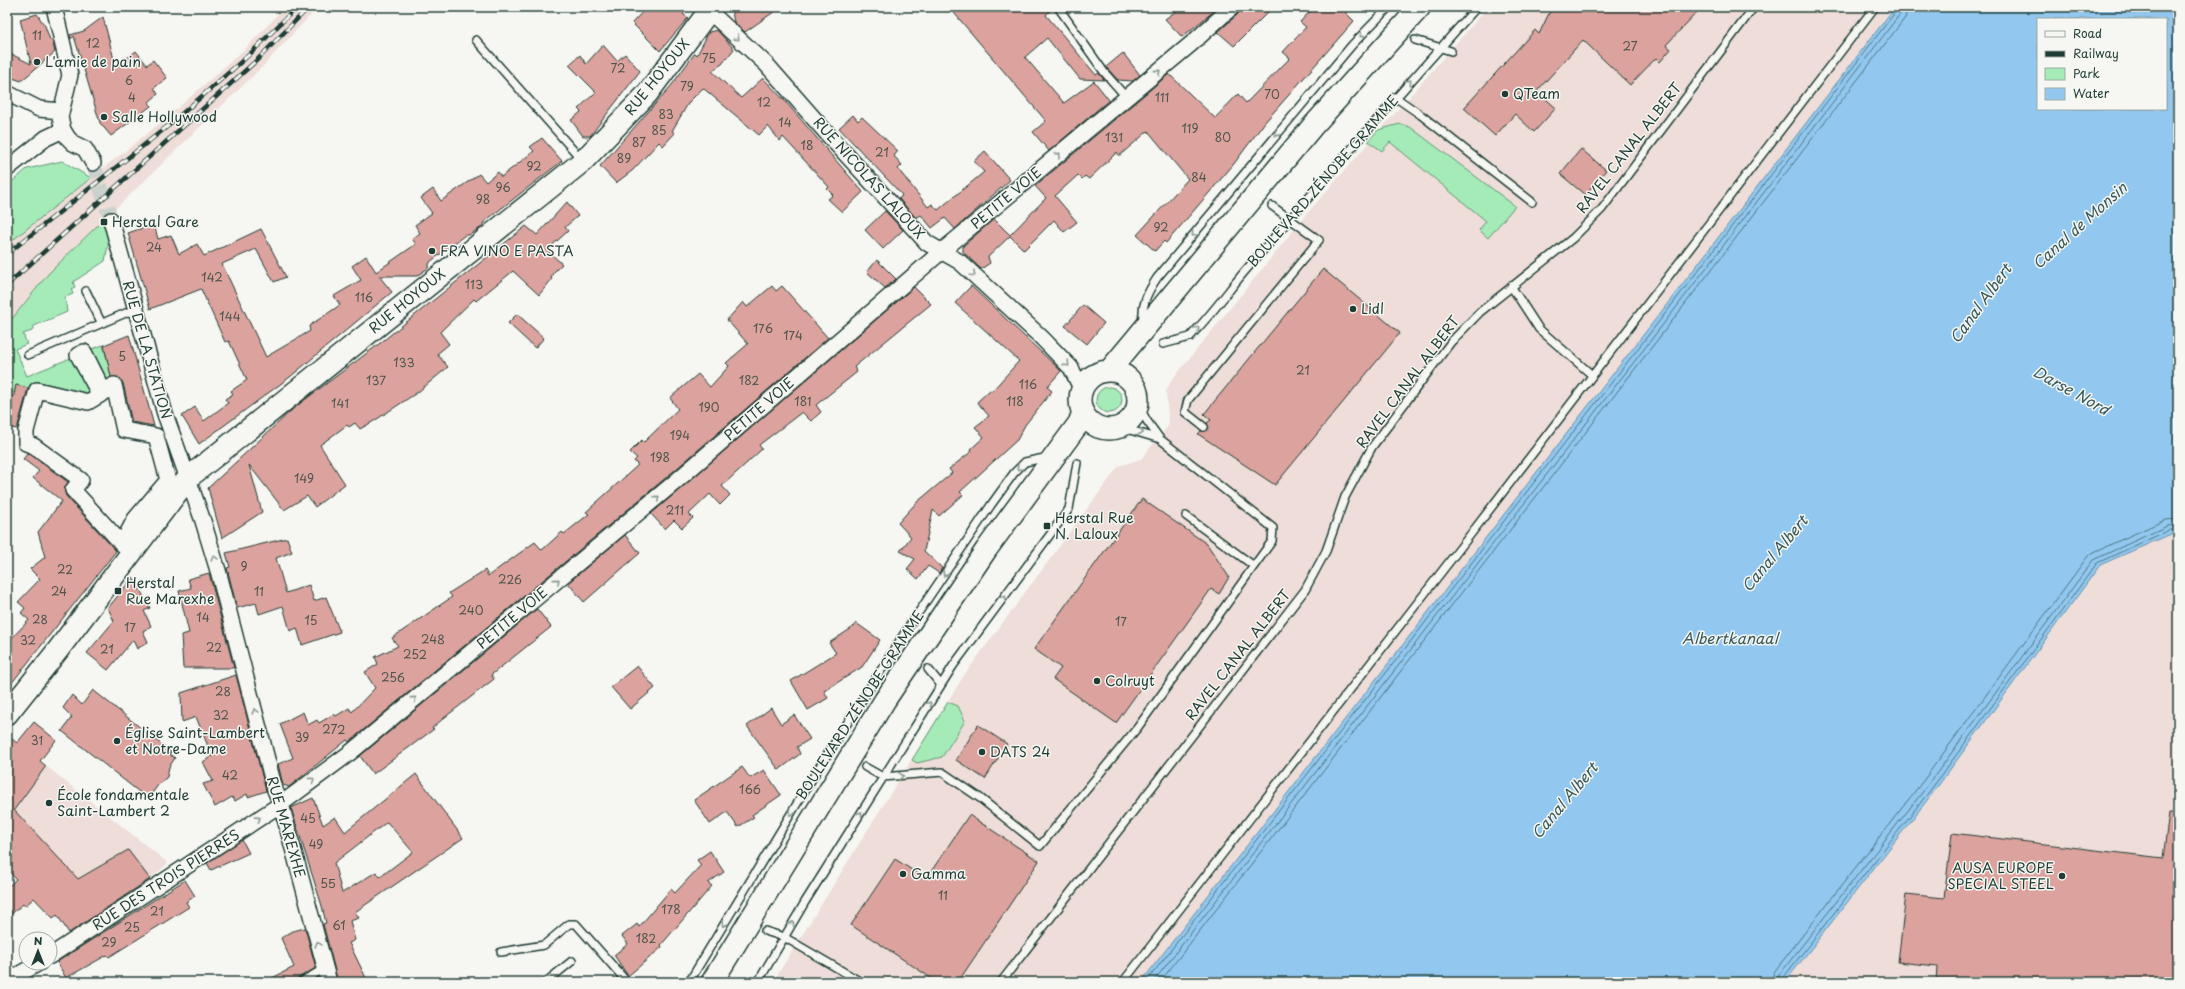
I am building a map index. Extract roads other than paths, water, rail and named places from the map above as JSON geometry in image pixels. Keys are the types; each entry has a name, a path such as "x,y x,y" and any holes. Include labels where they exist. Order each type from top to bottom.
{"main road":[{"path":"1109,371 1312,127 1420,7"},
{"name":"RUE HOYOUX","path":"7,714 58,650 188,478 583,161 648,94 710,9"},
{"path":"1109,371 1125,375 1132,382 1137,392 1138,405 1135,415 1129,422 1120,427 1102,428 1093,424 1083,412 1080,397 1085,384 1095,375 1109,371"},
{"name":"BOULEVARD ZÉNOBE GRAMME","path":"712,982 885,700 986,550 1079,423 1083,412"}],"street":[{"path":"54,7 70,75 60,118 63,130 73,143 86,149 93,163"},
{"name":"PETITE VOIE","path":"281,804 351,752 674,483 942,251 1127,98 1232,7"},
{"name":"RUE NICOLAS LALOUX","path":"710,9 768,65 831,138 927,243 960,262 1041,337 1071,368 1082,390"},
{"path":"7,93 39,109 61,111"},
{"path":"7,169 46,138 63,130"},
{"name":"RUE DE LA STATION","path":"111,220 165,414 188,478"},
{"path":"84,352 104,392 114,385 124,430 156,436 168,480 135,519 122,544 73,490 81,480 34,446 26,443 26,431 37,390 88,402 100,395 78,354 84,352"},
{"name":"RUE MAREXHE","path":"188,478 219,574 275,790 281,804 327,975"},
{"name":"RUE DES TROIS PIERRES","path":"58,951 281,804"},
{"path":"7,981 25,971"}],"lane":[{"path":"1058,7 1065,20 1104,72 1127,98"},
{"path":"1144,330 1142,314 1145,296 1157,278 1352,45 1389,7"},
{"name":"BOULEVARD ZÉNOBE GRAMME","path":"1163,344 1190,337 1291,218 1366,134 1395,97 1477,7"},
{"name":"RAVEL CANAL ALBERT","path":"1001,982 1305,590 1326,550 1345,497 1372,447 1451,342 1480,312 1573,238 1602,208 1754,7"},
{"path":"1123,982 1875,7"},
{"path":"476,40 583,161"},
{"path":"1415,40 1451,51"},
{"path":"1395,97 1421,115 1532,202"},
{"path":"1204,427 1185,412 1188,400 1319,240 1291,218 1272,206"},
{"path":"1511,286 1539,329 1592,375"},
{"path":"86,291 101,322"},
{"path":"28,354 135,309"},
{"path":"864,767 883,777 942,772 980,798 1040,846 1138,727 1272,541 1273,528 1160,439 1138,405"},
{"path":"1120,427 1160,439"},
{"name":"BOULEVARD ZÉNOBE GRAMME","path":"689,982 815,774 904,634 991,505 1014,473 1025,462 1055,456"},
{"path":"758,982 784,937 941,685 1069,509 1077,463"},
{"path":"1186,516 1254,566"},
{"path":"928,669 941,685"},
{"path":"501,952 544,945 569,924 576,924 627,982"},
{"path":"765,931 784,937 860,982"},
{"path":"546,982 572,961"},
{"name":"RUE MAREXHE","path":"301,982 327,975"}],"water":[{"name":"Albertkanaal","path":"1895,7 2178,7 2178,534 2171,534 2100,565 1935,790 1785,982 1141,982 1668,303"}],"tunnel":[{"path":"93,163 111,220"}],"railway":[{"path":"7,254 168,126 250,54 297,7"},
{"path":"7,285 257,60 309,7"}],"place":[{"name":"L'amie de pain","path":"37,62"},
{"name":"QTeam","path":"1505,94"},
{"name":"Salle Hollywood","path":"104,117"},
{"name":"Herstal Gare","path":"104,222"},
{"name":"FRA VINO E PASTA","path":"432,251"},
{"name":"Lidl","path":"1353,309"},
{"name":"Herstal Rue N. Laloux","path":"1047,526"},
{"name":"Herstal Rue Marexhe","path":"118,591"},
{"name":"Colruyt","path":"1097,681"},
{"name":"Église Saint-Lambert et Notre-Dame","path":"117,741"},
{"name":"DATS 24","path":"982,752"},
{"name":"École fondamentale Saint-Lambert 2","path":"49,803"},
{"name":"Gamma","path":"903,874"},
{"name":"AUSA EUROPE SPECIAL STEEL","path":"2062,876"}],"water label":[{"name":"Canal de Monsin","path":"2080,226"},
{"name":"Canal Albert","path":"1981,304"},
{"name":"Darse Nord","path":"2071,391"},
{"name":"Canal Albert","path":"1775,554"},
{"name":"Canal Albert","path":"1565,801"}]}
